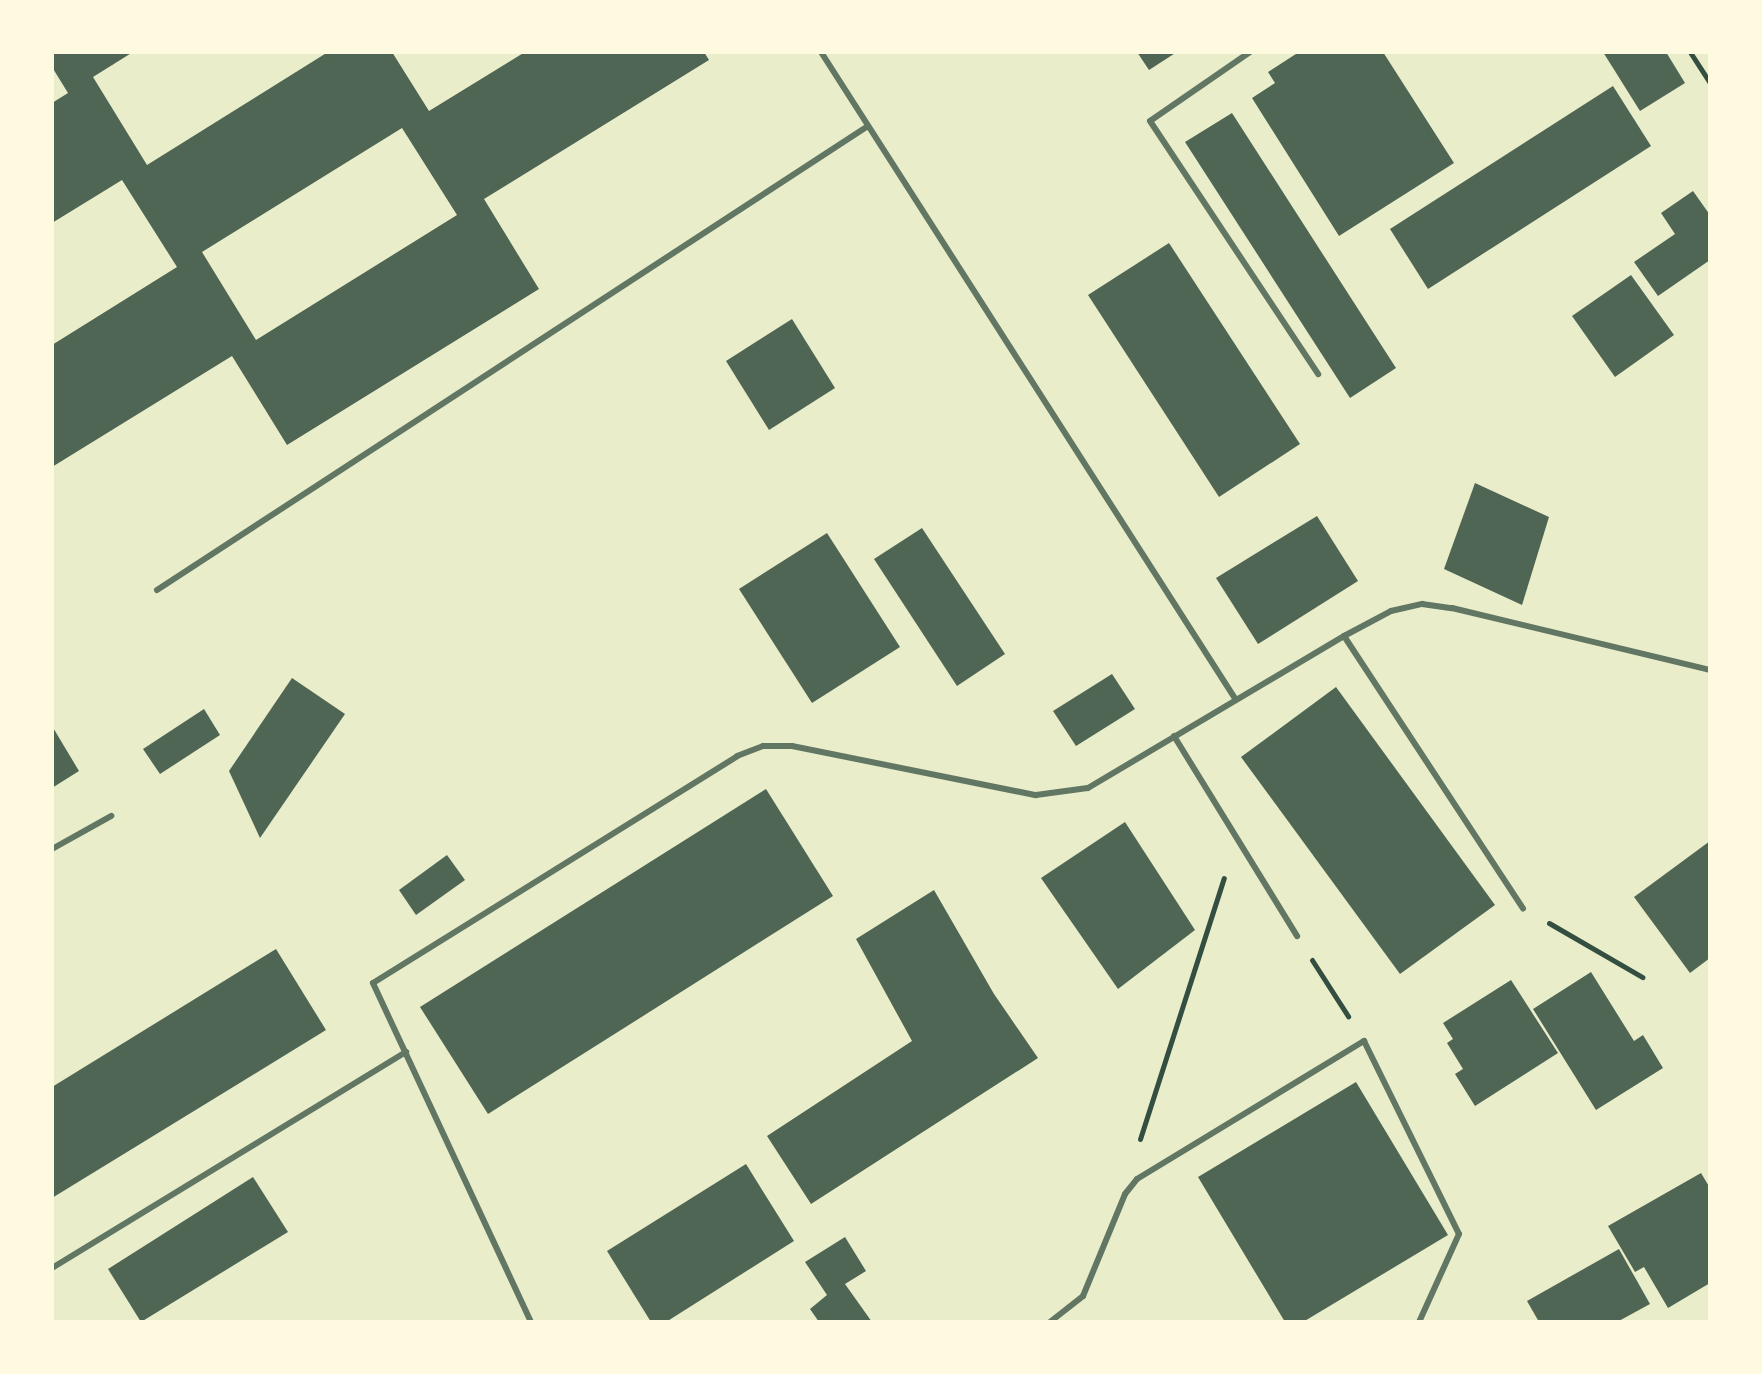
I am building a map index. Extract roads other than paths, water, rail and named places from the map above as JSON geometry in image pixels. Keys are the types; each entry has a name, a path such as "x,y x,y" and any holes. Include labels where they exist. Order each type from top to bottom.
{"lane":[{"path":"821,52 1236,700"},
{"path":"1250,52 1150,121 1318,374"},
{"path":"157,590 868,126"},
{"path":"531,1322 373,983 737,756 763,746 792,746 1036,795 1088,788 1344,636 1391,611 1422,604 1452,608 1710,670"},
{"path":"1344,636 1523,909"},
{"path":"1174,736 1297,936"},
{"path":"52,849 111,816"},
{"path":"1050,1322 1083,1296 1125,1194 1137,1179 1364,1041 1459,1234 1419,1322"},
{"path":"52,1268 406,1052"}]}
